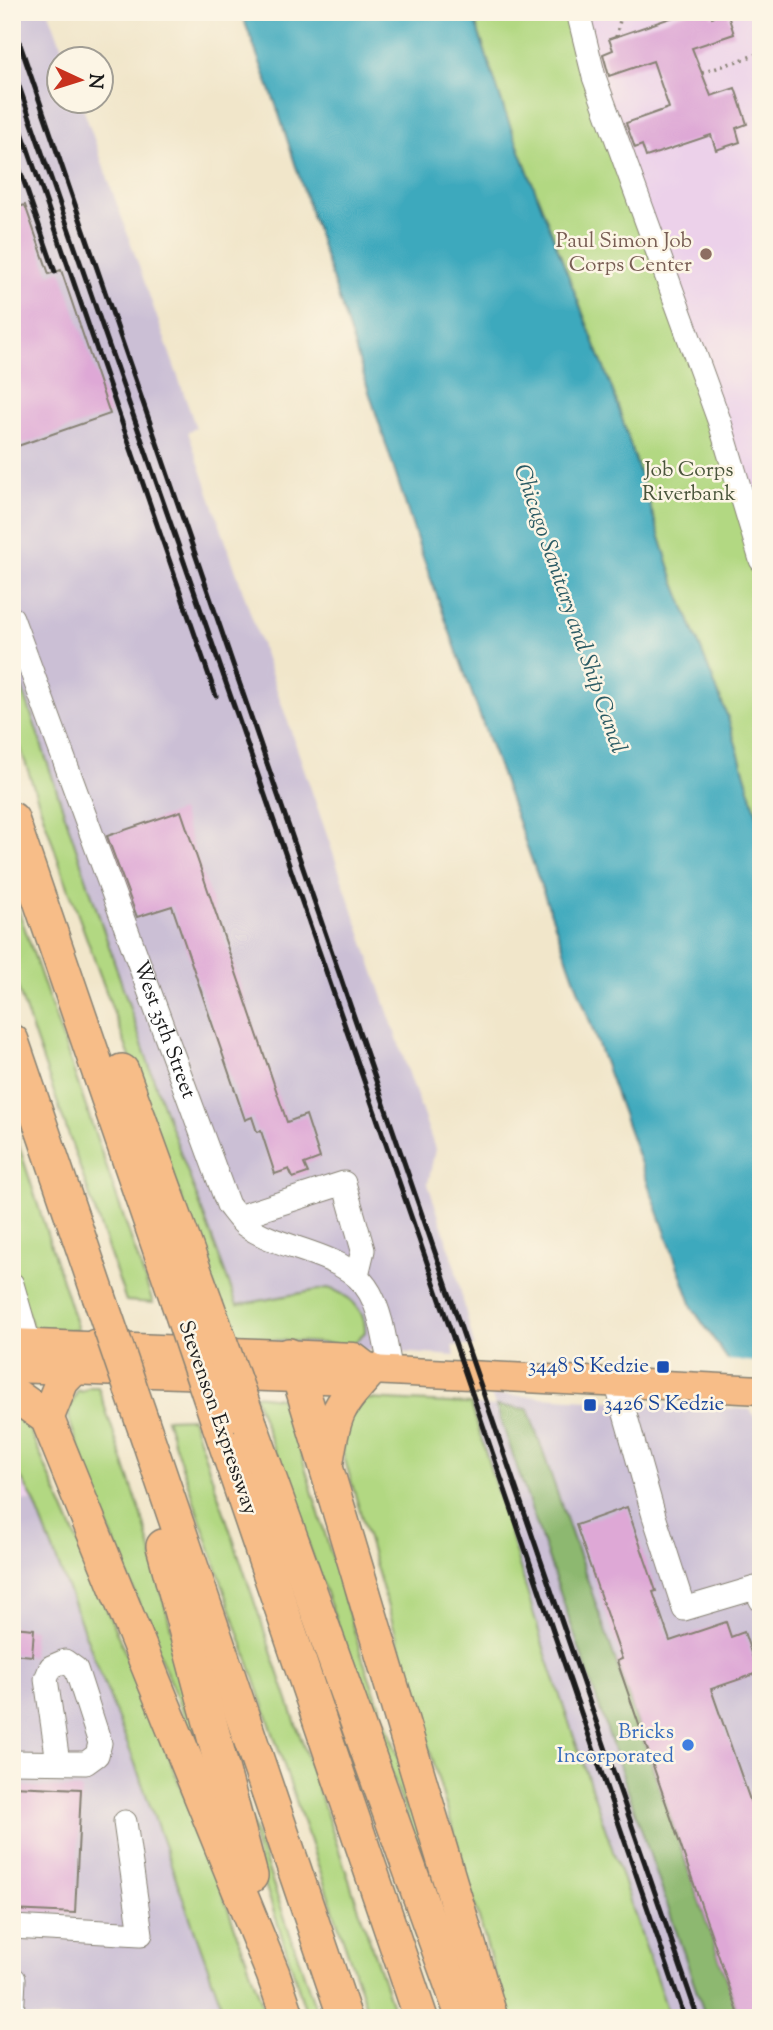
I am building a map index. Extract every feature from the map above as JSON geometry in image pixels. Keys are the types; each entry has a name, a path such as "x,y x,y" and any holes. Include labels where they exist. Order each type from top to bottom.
{"highway":[{"name":"Stevenson Expressway","path":"12,819 60,961 191,1301 235,1426 421,2018"},
{"path":"12,1041 345,2018"},
{"path":"47,1418 62,1381 96,1346"},
{"path":"294,1367 491,2018"},
{"path":"326,1467 332,1427 341,1403 381,1371"},
{"path":"12,1393 47,1418 273,1974 288,2018"},
{"path":"235,1426 463,2018"},
{"path":"145,1431 153,1510 257,1898 273,1974"}],"main road":[{"path":"21,1343 96,1346 294,1367"},
{"path":"12,1368 71,1370 294,1367 354,1357 381,1371 761,1390"}],"street":[{"path":"578,12 594,77 720,423 761,560"},
{"name":"West 35th Street","path":"12,618 228,1205 243,1224 263,1235 342,1265 357,1275"},
{"path":"238,1217 344,1182 363,1250 357,1275 370,1292 379,1313 381,1371"},
{"path":"12,1284 21,1343"},
{"path":"616,1382 684,1609 755,1588 761,1600"},
{"path":"12,1762 86,1763 97,1755 100,1743 76,1669 58,1664 47,1679 58,1762"},
{"path":"12,1927 141,1934 125,1822"},
{"path":"12,1979 12,2018"}],"path":[{"path":"616,37 622,12"},
{"path":"702,73 761,53"}],"shaded area":[{"path":"12,12 49,12 61,46 46,46 46,116 86,116 196,428 188,432 435,1149 428,1184 453,1259 474,1346 452,1346 455,1356 234,1341 232,1337 352,1345 362,1337 365,1325 360,1310 328,1288 238,1305 158,1092 12,657"},
{"name":"Paul Simon Job Corps Center","path":"572,12 761,12 761,574 727,457"},
{"path":"491,1394 755,1410 761,1421 761,2018 740,2018 529,1409 496,1406 706,2018 670,2018 546,1655 471,1405 495,1406"},
{"path":"12,1462 34,1501 12,1500"},
{"path":"12,1500 34,1501 134,1761 226,2018 12,2018"}],"green space":[{"name":"Job Corps Riverbank","path":"472,12 572,12 727,457 761,574 761,828 728,718 674,581 614,394 505,112"},
{"path":"12,657 158,1092 237,1305 328,1288 349,1298 362,1316 365,1332 352,1345 232,1337 61,868 12,723"},
{"path":"12,891 153,1303 126,1301 12,971"},
{"path":"12,1124 78,1330 33,1329 12,1269"},
{"path":"90,1387 98,1387 142,1516 203,1751 199,1754 93,1489 69,1420 69,1410 78,1390 81,1392"},
{"path":"254,1395 280,1398 287,1420 291,1420 361,1654 402,1767 451,1937"},
{"path":"366,1399 471,1404 546,1655 670,2018 508,2018 342,1450 351,1408"},
{"path":"496,1406 528,1409 740,2018 706,2018"},
{"path":"12,1409 25,1419 152,1716 212,1866 267,2018 226,2018 134,1761 34,1501 12,1462"},
{"path":"192,1418 396,2018 370,2018 166,1419"},
{"path":"243,1796 319,2018 308,2018 263,1878"}],"water":[{"name":"Chicago Sanitary and Ship Canal","path":"241,12 472,12 505,112 614,394 674,581 728,718 761,828 761,1421 728,1360 693,1309 419,546 276,105"}],"pier":[{"path":"724,1360 761,1362 761,1418 755,1418"}],"building":[{"path":"688,12 711,12 712,17 727,12 734,34 692,48 711,96 735,88 747,124 736,128 740,142 716,150 711,135 646,157 642,145 635,148 626,123 669,108 653,61 609,76 603,54 613,50 609,39"},
{"path":"25,205 49,274 61,270 110,414 12,448 12,209"},
{"path":"181,811 287,1122 306,1115 320,1158 304,1164 308,1173 293,1178 289,1169 275,1174 261,1131 257,1132 252,1117 245,1120 172,906 137,917 107,836"},
{"name":"Bricks Incorporated","path":"627,1507 670,1641 726,1622 731,1637 744,1632 758,1673 711,1689 751,1803 757,1801 761,1813 761,2018 740,2018 617,1661 622,1659 576,1525"},
{"path":"12,1627 34,1629 32,1656 12,1654"},
{"path":"12,1786 81,1789 75,1913 12,1910"}],"railway":[{"path":"12,21 698,2018"},
{"path":"12,66 456,1346 685,2018"},
{"path":"12,103 216,696"},
{"path":"12,147 55,272"}],"place":[{"name":"Paul Simon Job Corps Center","path":"706,254"},
{"name":"3448 S Kedzie","path":"663,1367"},
{"name":"3426 S Kedzie","path":"590,1405"},
{"name":"Bricks Incorporated","path":"688,1745"}]}
